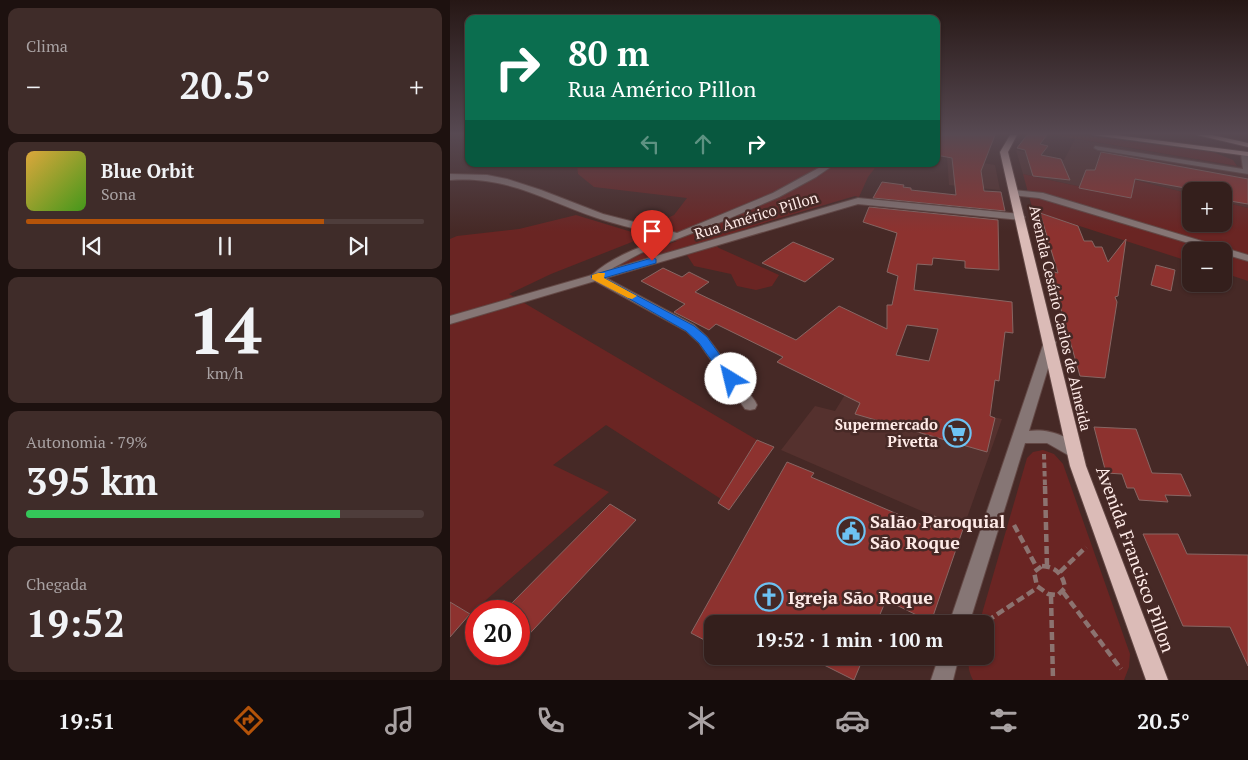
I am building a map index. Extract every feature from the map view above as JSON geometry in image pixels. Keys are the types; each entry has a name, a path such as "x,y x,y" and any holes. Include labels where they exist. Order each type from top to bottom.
{"main road":[{"name":"Avenida Cesário Carlos de Almeida","path":"1008,167 1075,453"},
{"name":"Avenida Francisco Pillon","path":"1075,453 1158,680"}],"street":[{"path":"750,405 703,340 690,328 596,277 608,266 634,251 676,236 780,192 826,167"},
{"path":"1214,167 1247,172"},
{"path":"450,177 479,176 507,180 597,214 676,236"},
{"path":"1014,193 1040,195 1248,258"},
{"name":"Rua Américo Pillon","path":"450,320 858,201 1020,217"},
{"path":"962,615 1050,342"},
{"path":"1017,440 1026,436 1047,437 1057,440 1075,453"}],"path":[{"path":"1044,454 1048,566"},
{"path":"1014,525 1037,568"},
{"path":"1059,572 1086,546"},
{"path":"1048,566 1059,572 1065,582 1063,592 1058,596 1051,596 1037,588 1033,577 1037,568 1048,566"},
{"path":"994,616 1037,588"},
{"path":"1063,592 1121,669"},
{"path":"1051,596 1053,680"}],"shaded area":[{"path":"577,167 876,167 868,177 859,197 855,196 770,221 710,241 719,248 779,275 772,286 756,290 737,286 731,274 694,266 683,249 617,266 646,252 677,241 637,240 551,274 509,294 757,440 721,499 606,425 553,465 609,492 486,600 465,600 465,611 450,602 450,239 457,236 519,229 576,215 635,233 674,215 687,198 594,187 578,174"},
{"path":"948,167 995,167 1000,190 949,185"},
{"path":"1021,167 1248,168 1248,208 1232,204 1232,182 1182,182 1182,192 1135,180 1131,198 1023,174"},
{"path":"1023,174 1131,198 1135,180 1182,192 1182,232 1232,232 1232,204 1248,208 1248,281 1232,276 1232,242 1182,242 1182,259 1033,211"},
{"path":"851,385 1002,419 963,529 781,450 815,406 835,411"},
{"path":"1043,450 1054,454 1063,464 1130,654 1129,667 1124,680 973,680 970,674 969,665 994,665 994,615 982,615 1027,458 1033,452"}],"building":[{"path":"953,167 983,167 981,171 984,191 1001,192 1005,211 873,198 882,182 904,185 903,187 911,188 911,190 956,195"},
{"path":"1030,167 1064,167 1070,180 1033,176"},
{"path":"1096,167 1181,167 1248,179 1248,204 1232,201 1232,182 1182,182 1182,187 1135,179 1131,198 1079,188 1086,170 1095,170"},
{"path":"869,207 998,220 999,270 965,268 965,261 933,258 932,265 917,264 914,290 1012,302 1013,333 1005,332 999,381 995,380 990,416 995,418 987,452 855,414 860,403 777,362 783,357 716,324 709,330 674,312 685,304 641,281 663,268 682,277 689,272 709,282 695,292 796,340 839,306 887,329 887,305 892,305 898,276 887,272 897,233 863,222","holes":["907,325 938,329 929,361 896,355"]},
{"path":"1040,213 1078,226 1084,241 1092,241 1095,247 1102,247 1108,262 1126,239 1118,296 1115,297 1117,302 1105,378 1080,376 1050,271 1058,273"},
{"path":"793,242 834,259 805,282 762,263"},
{"path":"1156,265 1175,270 1171,291 1151,285"},
{"path":"1094,427 1136,429 1152,473 1181,474 1191,496 1165,495 1168,502 1139,500 1134,488 1127,488 1122,474 1106,473"},
{"path":"757,440 774,447 729,510 718,503"},
{"name":"Salão Paroquial São Roque","path":"787,462 814,473 811,477 930,528 934,516 963,529 933,615 917,615 886,600 880,615 704,615 704,640 691,633"},
{"path":"610,504 636,520 530,633 530,600 515,600"},
{"path":"1143,534 1178,534 1187,554 1248,555 1248,666 1230,627 1183,626"},
{"path":"450,602 465,611 465,620 450,637"},
{"path":"824,665 860,665 854,680"}],"slow traffic":[{"path":"601,276 596,277 632,296"}],"place":[{"name":"Supermercado Pivetta","path":"957,433"},
{"name":"Salão Paroquial São Roque","path":"851,531"},
{"name":"Igreja São Roque","path":"769,597"}],"route":[{"path":"652,261 596,277 690,328 703,340 731,379"}]}
